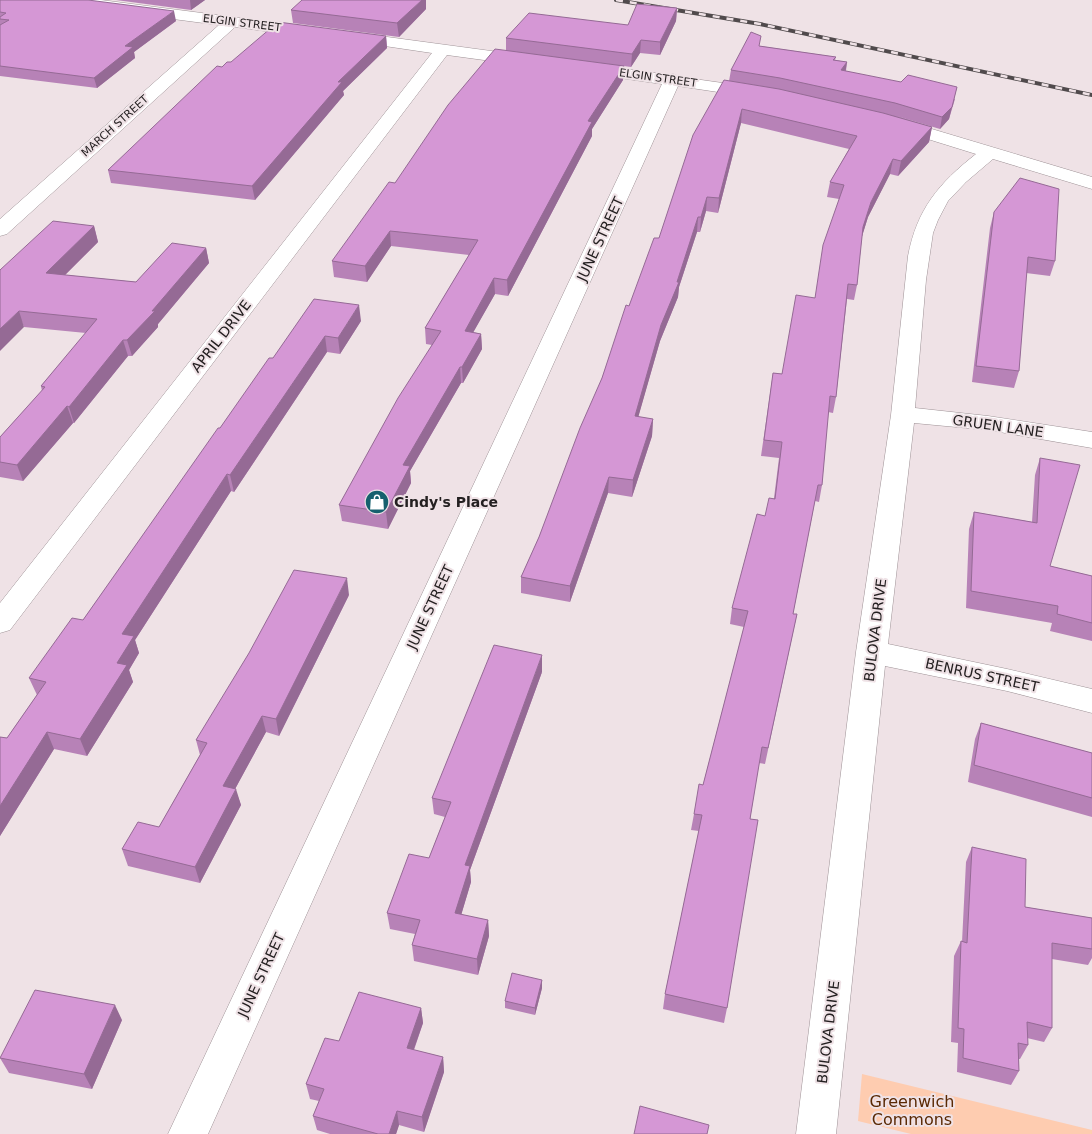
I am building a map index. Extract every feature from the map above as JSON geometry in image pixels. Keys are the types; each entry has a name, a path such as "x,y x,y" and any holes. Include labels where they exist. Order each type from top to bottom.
{"street":[{"name":"ELGIN STREET","path":"66,0 548,63"},
{"name":"MARCH STREET","path":"0,230 231,22"},
{"name":"APRIL DRIVE","path":"0,623 443,49"},
{"name":"ELGIN STREET","path":"567,66 778,96"},
{"name":"JUNE STREET","path":"188,1134 673,80"},
{"path":"877,118 1092,183"},
{"name":"BULOVA DRIVE","path":"816,1134 871,652 903,414 915,286 923,233 931,214 957,178 990,152"},
{"name":"GRUEN LANE","path":"903,414 988,422 1092,440"},
{"name":"BENRUS STREET","path":"871,652 1007,680 1092,702"}],"green space":[{"name":"Greenwich Commons","path":"862,1074 1092,1130 1092,1134 911,1134 858,1121"}],"building":[{"path":"0,0 88,0 174,11 125,46 133,47 94,78 0,66 0,25 9,20 0,19 6,13 0,12"},
{"path":"302,0 422,0 397,23 291,10"},
{"path":"637,4 677,8 660,42 641,40 632,54 506,38 529,13 628,25"},
{"path":"278,22 386,36 338,82 342,82 252,186 108,170 217,66 222,67 227,62 231,62"},
{"path":"751,32 761,36 759,46 836,57 833,60 847,62 841,70 901,82 908,75 957,87 952,107 942,117 895,103 780,78 731,70"},
{"path":"495,49 624,66 588,121 592,122 507,280 494,278 465,331 481,334 403,465 410,466 386,512 339,505 398,398 441,331 425,328 478,240 390,231 365,266 332,261 389,182 395,183 448,105"},
{"path":"724,80 779,89 883,113 932,127 901,161 893,159 871,202 863,227 857,285 848,284 836,397 830,396 822,485 818,485 793,614 797,614 768,748 762,747 750,819 758,820 727,1008 665,994 702,815 694,814 699,784 703,785 748,611 732,608 757,514 765,516 769,498 775,499 782,442 764,440 773,373 782,374 796,295 815,298 823,245 844,185 830,182 857,136 742,109 719,198 707,197 701,217 698,217 677,282 679,282 661,325 635,416 653,419 633,480 609,477 570,586 521,577 539,537 580,428 602,378 626,305 629,306 654,238 659,238 693,135"},
{"path":"1020,178 1059,189 1055,261 1028,257 1019,371 976,366 994,212"},
{"path":"53,221 94,226 46,273 136,282 172,243 206,248 152,311 155,311 127,340 123,340 69,407 67,406 17,465 0,462 0,437 45,387 41,386 97,319 19,311 0,329 0,270"},
{"path":"314,299 359,305 338,338 325,336 230,475 227,474 122,634 134,636 117,663 127,665 80,739 47,732 0,806 0,737 7,738 46,682 29,678 72,618 83,620 218,428 220,428 269,358 273,358"},
{"path":"1040,458 1080,465 1050,566 1092,576 1092,623 1057,614 1058,606 971,591 974,512 1037,523"},
{"path":"294,570 347,578 276,719 262,716 223,786 236,789 195,867 122,849 138,822 159,827 207,743 196,740 249,653"},
{"path":"494,645 542,655 465,865 470,866 455,913 488,920 477,959 412,945 420,920 387,913 409,854 429,858 451,802 432,798"},
{"path":"981,723 1092,753 1092,798 974,765"},
{"path":"972,847 1026,859 1025,907 1092,918 1092,949 1052,943 1052,1028 1027,1022 1028,1045 1018,1043 1019,1071 963,1058 964,1029 958,1028 961,941 967,943"},
{"path":"512,973 542,980 535,1008 505,1001"},
{"path":"35,990 115,1005 84,1074 0,1058"},
{"path":"359,992 421,1008 407,1048 443,1057 422,1117 397,1111 389,1134 378,1134 313,1116 324,1089 306,1084 325,1038 339,1041"},
{"path":"640,1106 709,1125 707,1134 634,1134"}],"railway":[{"path":"616,0 760,24 1092,95"}],"place":[{"name":"Cindy's Place","path":"377,502"}]}
